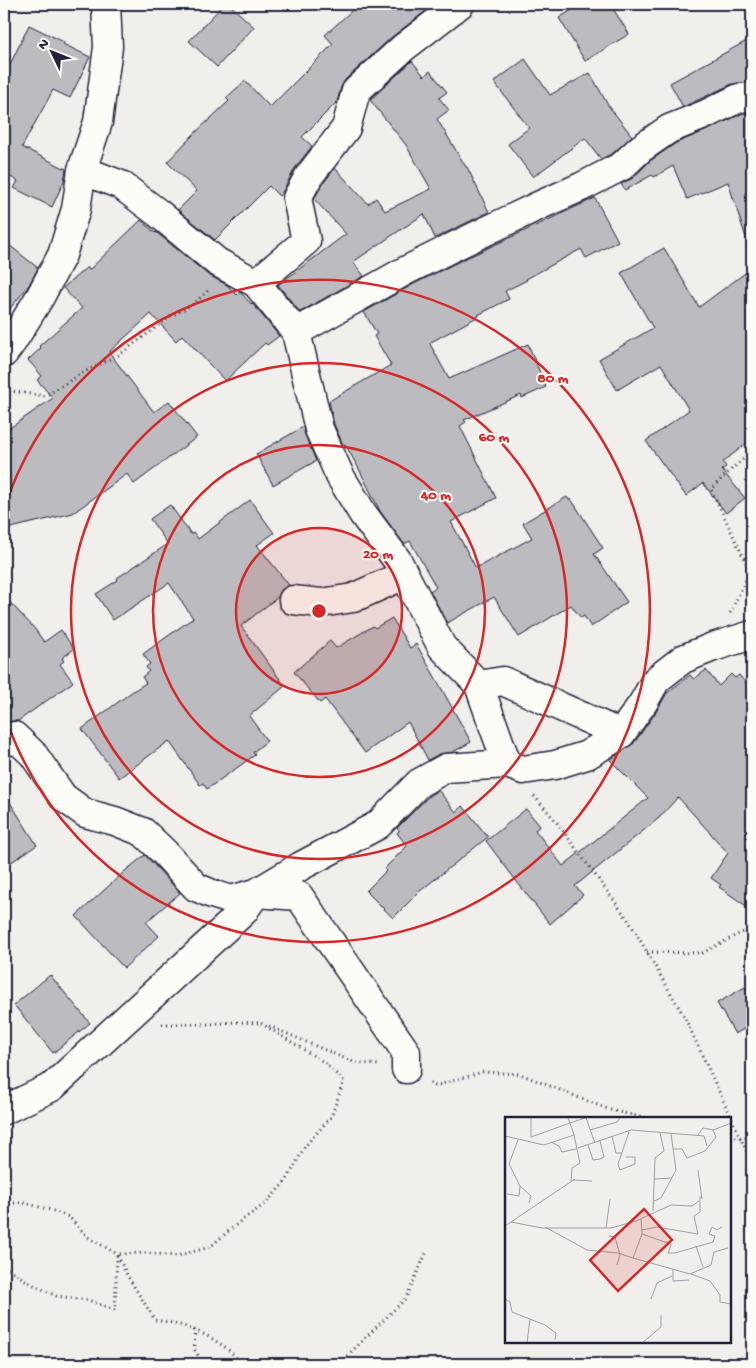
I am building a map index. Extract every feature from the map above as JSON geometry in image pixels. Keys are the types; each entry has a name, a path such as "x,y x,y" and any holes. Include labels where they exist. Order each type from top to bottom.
{"street":[{"path":"4,353 40,297 62,255 76,209 82,170 98,122 108,47 106,4"},
{"path":"246,278 306,241 298,198 309,176 346,128 356,91 402,48 460,4"},
{"path":"296,332 438,254 622,166 640,149 669,129 739,98 752,97"},
{"path":"82,170 121,185 217,262 246,278 296,332 319,429 340,476 363,514 397,560 442,647 479,685 507,764"},
{"path":"293,600 321,603 353,598 404,574"},
{"path":"4,743 14,736 33,754 63,797 85,813 115,821 143,832 196,887 231,900 256,893 301,866 378,825 419,783 446,768 507,764 523,770 555,765 587,755 621,734 656,680 684,659 712,647 752,635"},
{"path":"479,685 503,681 621,734"},
{"path":"256,893 298,896 406,1052 406,1069"},
{"path":"4,1110 52,1087 243,912 256,893"}],"path":[{"path":"4,392 45,396 84,372 119,355 171,316 192,305 213,287 246,278"},
{"path":"712,647 726,624 750,571 711,488 752,452"},
{"path":"507,764 555,820 629,921 684,1018 752,1163"},
{"path":"647,952 702,953 740,933 752,929"},
{"path":"4,1203 25,1203 70,1217 88,1238 117,1254 146,1253 177,1256 210,1247 238,1223 265,1204 287,1180 304,1146 331,1117 344,1081 322,1061 259,1022"},
{"path":"156,1025 259,1022 353,1062 406,1069 435,1086 483,1072 520,1074 610,1110 642,1117"},
{"path":"731,1136 741,1138 752,1136"},
{"path":"335,1364 343,1360 406,1298 427,1251"},
{"path":"4,1266 30,1283 56,1296 88,1300 115,1310 117,1254"},
{"path":"117,1254 127,1275 155,1320 172,1322 194,1330 222,1345 243,1364"},
{"path":"4,1296 10,1342 6,1364"},
{"path":"194,1330 195,1350 204,1364"}],"building":[{"path":"224,4 229,4 254,27 217,67 189,41"},
{"path":"359,4 435,4 393,36 345,80 337,102 302,137 312,146 295,168 279,196 269,186 215,240 178,210 197,191 167,162 229,101 226,98 245,81 270,107 333,44 325,35"},
{"path":"582,4 610,4 629,34 585,61 559,18"},
{"path":"29,25 90,57 70,98 53,90 22,147 66,169 64,181 52,207 14,188 18,181 7,175 4,181 4,77"},
{"path":"752,38 752,82 732,84 683,107 670,83"},
{"path":"525,59 550,95 590,73 608,105 632,136 613,153 601,159 585,138 533,177 508,144 529,128 494,82"},
{"path":"412,61 424,76 430,71 447,92 439,98 449,110 437,119 467,167 489,212 435,238 424,214 353,262 364,276 300,312 278,285 346,234 314,199 335,168 368,204 376,198 385,211 431,189 406,145 370,100"},
{"path":"743,113 752,113 752,243 748,244 728,182 687,199 673,166 625,190 621,184 633,178 650,161 676,143"},
{"path":"595,198 618,241 586,258 581,249 526,279 505,291 509,299 430,344 449,379 528,344 546,387 522,398 521,395 464,420 466,422 460,426 496,498 451,522 476,568 532,538 523,523 567,497 569,500 571,499 603,548 594,554 627,602 591,627 584,616 581,618 571,605 519,637 494,597 447,623 430,591 436,587 410,541 404,544 380,511 345,444 343,445 334,424 329,401 391,365 374,336 377,334 364,312 462,260"},
{"path":"141,220 207,274 227,285 237,295 240,292 252,303 279,336 267,345 265,343 225,381 182,335 176,341 151,314 109,352 154,412 169,401 197,437 134,484 127,474 73,513 7,529 4,515 4,432 53,398 37,380 42,376 28,360 41,348 39,346 82,308 63,288 87,267 89,270"},
{"path":"4,241 38,268 29,285 4,316"},
{"path":"664,248 699,307 752,268 752,439 723,462 726,467 722,470 745,498 726,513 703,483 686,496 646,441 689,410 661,364 617,390 599,359 653,328 621,273"},
{"path":"303,427 316,461 273,485 256,454"},
{"path":"250,500 274,533 257,545 289,585 281,590 278,597 241,626 285,686 249,716 267,741 253,752 255,755 207,789 203,783 200,785 169,741 119,778 82,729 146,683 142,677 149,671 146,667 150,664 143,654 193,618 169,583 113,620 96,594 168,544 150,519 170,505 191,534 194,533 198,539"},
{"path":"4,596 34,628 44,642 61,630 74,649 62,658 64,661 60,664 73,682 18,721 4,724"},
{"path":"392,618 410,648 416,644 471,742 453,752 439,754 428,760 408,722 365,753 325,699 320,703 294,672 330,641 336,648 373,626 375,628"},
{"path":"706,670 719,686 731,674 735,678 739,675 752,690 752,910 719,887 721,885 711,878 728,853 678,797 659,818 575,886 583,895 550,924 486,841 526,809 540,826 535,830 563,866 648,798 610,760 634,743 667,693 690,675 694,679"},
{"path":"438,790 456,812 463,806 488,837 420,891 393,918 366,891 386,871 384,869 407,846 397,833 399,831 397,828 429,796"},
{"path":"4,793 37,845 4,867"},
{"path":"145,855 180,893 146,922 159,936 124,968 76,916"},
{"path":"50,975 90,1023 53,1053 14,1005"},
{"path":"745,987 752,1000 752,1024 735,1034 717,1003"}]}
